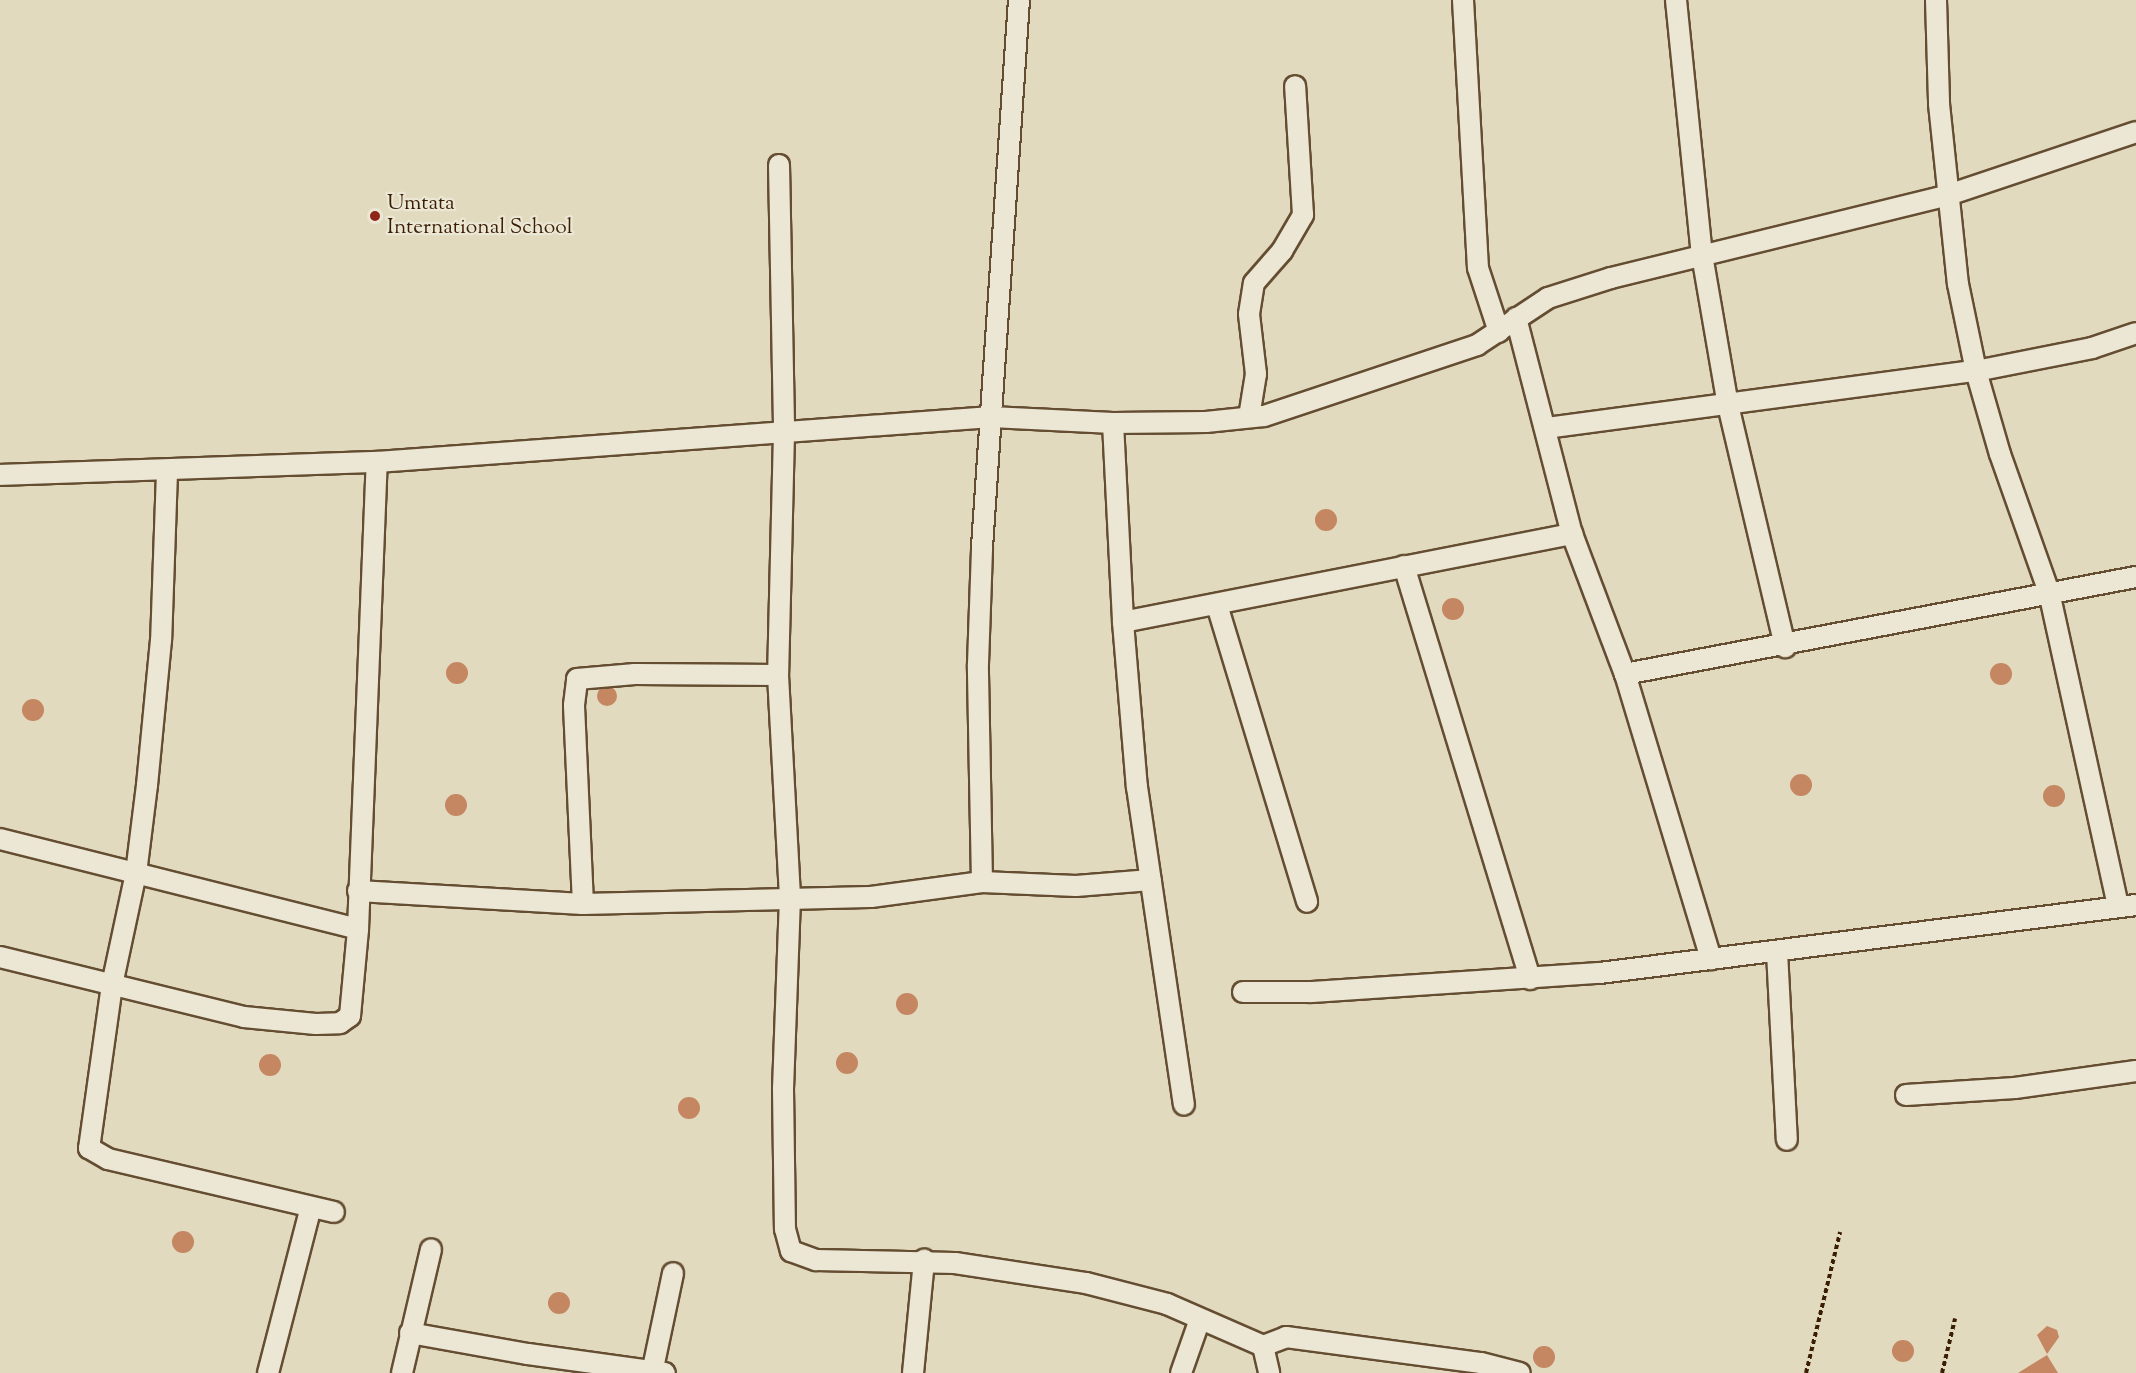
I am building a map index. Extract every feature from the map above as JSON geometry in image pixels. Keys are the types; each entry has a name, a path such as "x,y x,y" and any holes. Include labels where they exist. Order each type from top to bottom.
{"street":[{"path":"982,882 978,664 991,417 1018,0"},
{"path":"1463,0 1478,268 1498,332"},
{"path":"1676,0 1702,255 1728,405 1785,647"},
{"path":"1243,992 1530,979 1777,952 2127,906 2049,592 2000,454 1976,371 1958,284 1948,195 1939,104 1936,0"},
{"path":"1249,417 1256,374 1249,314 1254,283 1282,251 1303,215 1295,86"},
{"path":"0,475 167,472 377,462 991,417 1113,423 1249,417 1466,349 1498,332 1548,298 1702,255 1948,195 2136,132"},
{"path":"780,165 784,433 778,675 790,898 783,1089 787,1242 791,1251 816,1260 887,1264 924,1260 1086,1283 1167,1304 1263,1346 1286,1336 1481,1364 1520,1373"},
{"path":"1516,318 1572,534 1625,674 1712,959"},
{"path":"1546,428 1976,371 2092,348 2136,333"},
{"path":"1113,423 1123,622 1135,766 1184,1105"},
{"path":"0,957 244,1017 340,1023 350,1016 358,929 377,462"},
{"path":"167,472 160,640 136,873 112,985 90,1128 91,1151 138,1167 334,1212"},
{"path":"1123,622 1572,534"},
{"path":"1404,566 1530,979"},
{"path":"1625,674 1785,647 2049,592 2136,578"},
{"path":"1217,605 1306,902"},
{"path":"583,904 574,705 577,679 635,674 778,675"},
{"path":"0,838 358,929"},
{"path":"358,891 583,904 871,897 982,882 1076,886 1151,880"},
{"path":"1777,952 1787,1140"},
{"path":"1906,1095 2015,1088 2136,1071"},
{"path":"268,1373 311,1207"},
{"path":"402,1373 431,1249"},
{"path":"913,1373 924,1260"},
{"path":"411,1333 528,1354 656,1372 673,1273"},
{"path":"1181,1373 1200,1319"},
{"path":"1263,1346 1269,1373"}],"path":[{"path":"1806,1373 1840,1232"},
{"path":"1942,1373 1955,1319"}],"building":[{"path":"1326,509 1334,512 1337,520 1334,528 1326,531 1318,528 1315,520 1318,512"},
{"path":"1453,598 1461,601 1464,609 1461,617 1453,620 1445,617 1442,609 1445,601"},
{"path":"457,662 465,665 468,673 465,681 457,684 449,681 446,673 449,665"},
{"path":"2001,663 2009,666 2012,674 2009,682 2001,685 1993,682 1990,674 1993,666"},
{"path":"607,686 614,689 617,696 614,703 607,706 600,703 597,696 600,689"},
{"path":"33,699 41,702 44,710 41,718 33,721 25,718 22,710 25,702"},
{"path":"1801,774 1809,777 1812,785 1809,793 1801,796 1793,793 1790,785 1793,777"},
{"path":"2054,785 2062,788 2065,796 2062,804 2054,807 2046,804 2043,796 2046,788"},
{"path":"456,794 464,797 467,805 464,813 456,816 448,813 445,805 448,797"},
{"path":"907,993 915,996 918,1004 915,1012 907,1015 899,1012 896,1004 899,996"},
{"path":"847,1052 855,1055 858,1063 855,1071 847,1074 839,1071 836,1063 839,1055"},
{"path":"270,1054 278,1057 281,1065 278,1073 270,1076 262,1073 259,1065 262,1057"},
{"path":"689,1097 697,1100 700,1108 697,1116 689,1119 681,1116 678,1108 681,1100"},
{"path":"183,1231 191,1234 194,1242 191,1250 183,1253 175,1250 172,1242 175,1234"},
{"path":"559,1292 567,1295 570,1303 567,1311 559,1314 551,1311 548,1303 551,1295"},
{"path":"2047,1326 2057,1330 2059,1337 2047,1354 2037,1335"},
{"path":"1903,1340 1911,1343 1914,1351 1911,1359 1903,1362 1895,1359 1892,1351 1895,1343"},
{"path":"1544,1346 1552,1349 1555,1357 1552,1365 1544,1368 1536,1365 1533,1357 1536,1349"},
{"path":"2047,1355 2058,1373 2018,1373"}],"place":[{"name":"Umtata International School","path":"375,216"}]}
